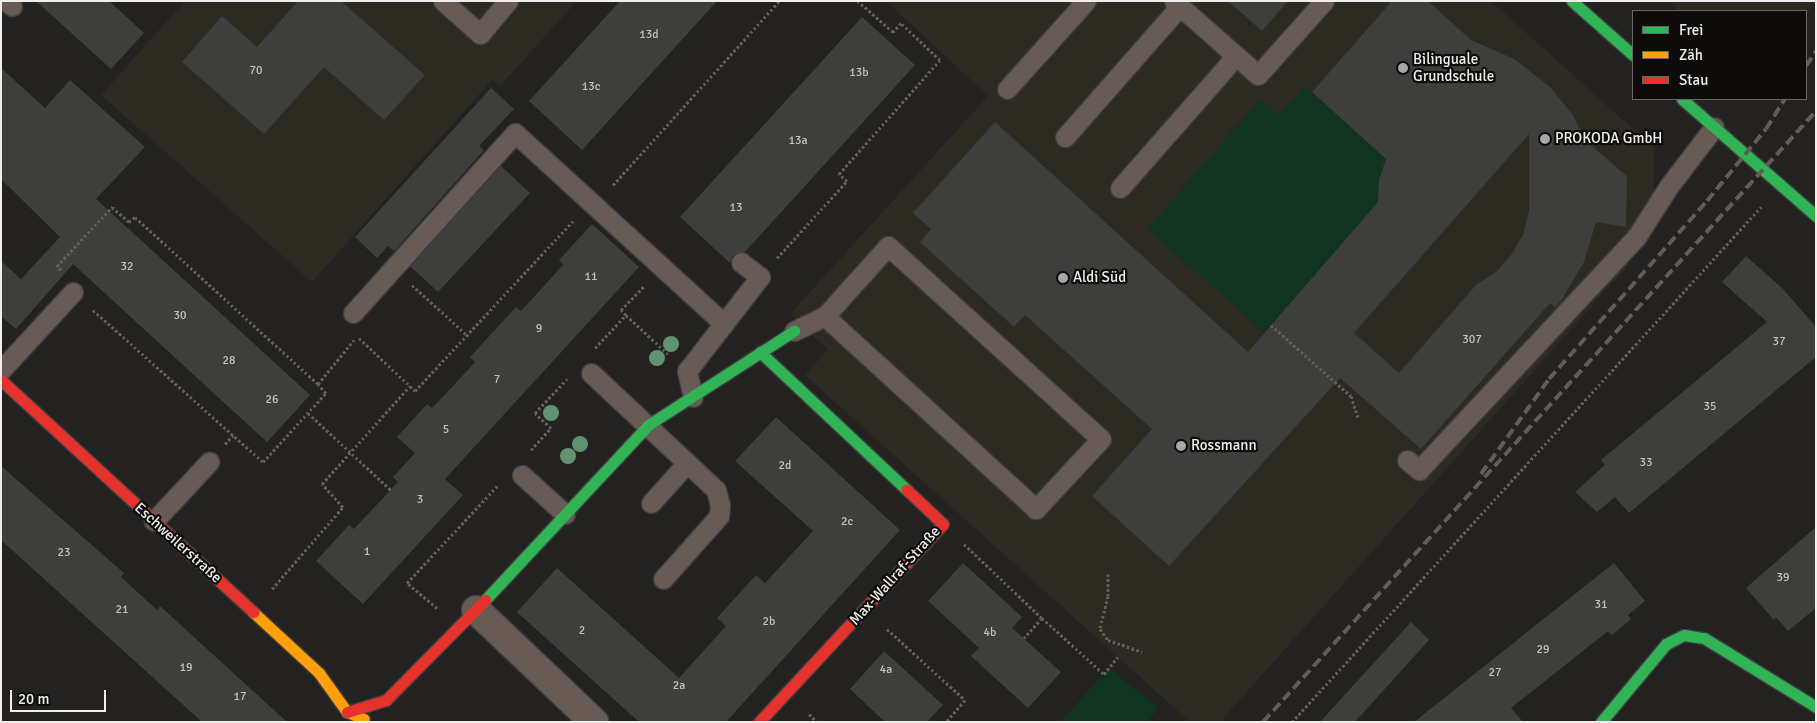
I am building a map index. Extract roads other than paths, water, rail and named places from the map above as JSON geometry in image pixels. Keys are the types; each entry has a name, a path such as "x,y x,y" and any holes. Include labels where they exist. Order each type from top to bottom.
{"street":[{"path":"1572,1 1632,54"},
{"path":"1683,100 1816,216"},
{"path":"354,719 386,700 476,610 648,425 794,331"},
{"name":"Max-Wallraf-Straße","path":"759,722 866,610 943,524 760,352"},
{"name":"Eschweilerstraße","path":"1,380 319,673 354,719"},
{"path":"476,610 594,722"},
{"path":"1601,722 1666,644 1684,635 1704,638 1816,707"}],"lane":[{"path":"443,1 480,34 508,1"},
{"path":"1007,89 1086,1"},
{"path":"1065,137 1177,4 1258,75 1324,1"},
{"path":"1120,188 1236,56"},
{"path":"1407,460 1418,470 1637,236 1714,126"},
{"path":"353,313 515,134 724,324"},
{"path":"794,331 825,316 888,246 1101,439 1036,509 825,316"},
{"path":"692,397 687,371 760,277 741,262"},
{"path":"1,370 73,292"},
{"path":"591,373 716,490 720,505 718,516 663,579"},
{"path":"154,521 209,462"},
{"path":"652,503 687,463"},
{"path":"522,475 565,514"}],"railway":[{"path":"1807,64 1816,51"},
{"path":"1481,474 1549,379 1707,201 1766,129 1784,100"},
{"path":"1263,722 1816,111"}],"place":[{"name":"Bilinguale Grundschule","path":"1403,68"},
{"name":"PROKODA GmbH","path":"1545,139"},
{"name":"Aldi Süd","path":"1063,278"},
{"name":"Rossmann","path":"1181,446"}]}
